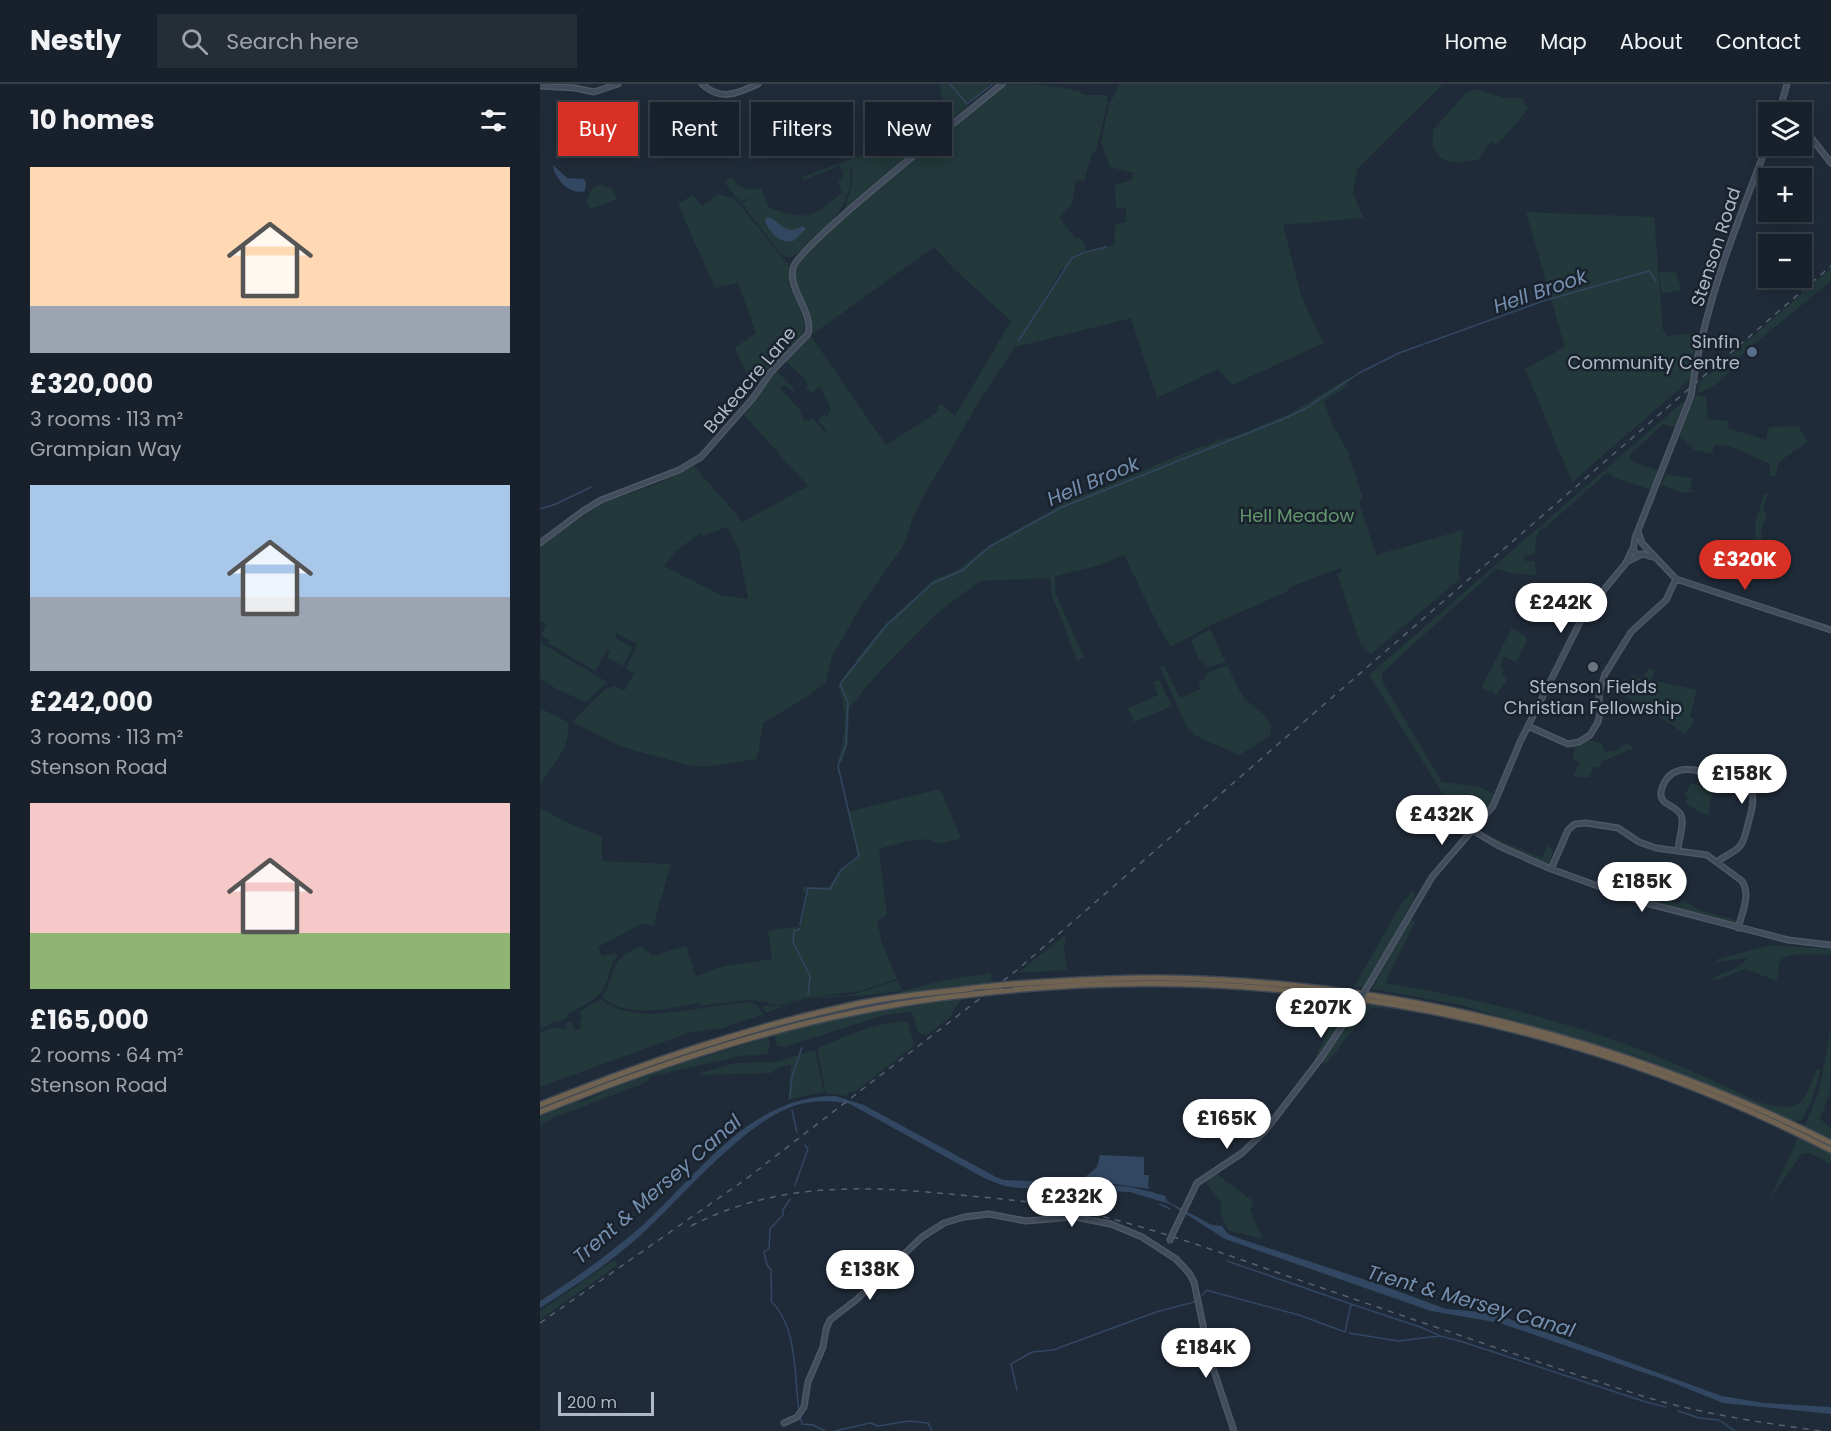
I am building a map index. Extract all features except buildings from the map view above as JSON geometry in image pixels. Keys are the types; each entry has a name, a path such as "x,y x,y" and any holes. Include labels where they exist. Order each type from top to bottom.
{"highway":[{"path":"540,1105 635,1068 774,1024 864,1003 1013,984 1151,978 1224,980 1357,993 1516,1024 1627,1057 1725,1094 1831,1143"},
{"path":"540,1112 616,1081 775,1030 875,1009 1000,991 1088,985 1221,986 1354,998 1411,1007 1516,1031 1625,1062 1723,1100 1831,1150"}],"street":[{"path":"540,86 575,88 594,92 618,84"},
{"path":"702,84 712,92 726,95 758,84"},
{"name":"Bakeacre Lane","path":"540,543 601,500 691,465 711,447 753,398 771,372 808,334 808,326 793,276 796,262 832,225 1002,84"},
{"path":"1782,102 1787,84"},
{"path":"1812,139 1831,163"},
{"name":"Stenson Road","path":"1164,1251 1200,1180 1242,1153 1275,1120 1353,1011 1432,877 1492,806 1528,726 1588,607 1626,563 1691,396 1701,337 1744,201 1763,156"},
{"path":"1638,531 1643,544 1676,579 1831,630"},
{"path":"1643,544 1633,547 1641,555 1657,558"},
{"path":"1641,555 1643,544"},
{"name":"Stenson Road","path":"1626,563 1641,555"},
{"path":"1528,726 1568,744 1592,734 1599,719 1599,693 1605,674 1631,632 1666,600 1676,579"},
{"path":"1677,851 1682,819 1678,811 1663,800 1662,788 1677,772 1694,768 1740,780 1753,794 1752,811 1741,844 1717,862"},
{"path":"1551,869 1568,830 1581,823 1614,827 1645,845 1707,855 1742,881 1746,889 1738,928"},
{"path":"1472,830 1499,846 1551,869 1642,902 1788,940 1831,945"},
{"path":"784,1423 797,1417 801,1412 808,1382 821,1353 830,1320 856,1300 906,1251 937,1226 964,1217 989,1215 1026,1221 1074,1217 1129,1230 1164,1251 1184,1267 1194,1282 1210,1359 1234,1431"}],"green space":[{"path":"940,84 990,84 970,103 968,101 965,103 968,106 952,119 952,102 942,102"},
{"path":"1002,84 1042,85 1079,91 1084,95 1107,95 1105,100 1108,101 1096,152 1092,153 1084,181 1076,180 1072,204 1059,217 1075,238 1084,242 1086,251 1076,254 1061,271 1021,337 1074,257 1114,245 1115,224 1126,222 1126,208 1116,209 1115,185 1132,180 1133,173 1110,167 1101,143 1109,105 1120,84 1443,84 1358,168 1353,192 1363,218 1283,225 1302,298 1324,343 1232,385 1218,369 1157,398 1131,318 1015,347 983,395 923,497 913,517 905,543 863,603 832,656 826,682 807,697 763,723 757,759 705,767 692,766 622,747 572,722 605,689 615,686 624,691 634,673 626,669 637,644 615,632 617,639 633,648 623,666 607,657 610,651 608,649 595,671 548,643 549,640 541,635 547,625 540,621 540,547 603,503 654,485 694,466 743,522 808,486 744,415 776,370 795,390 784,385 781,389 802,412 801,415 805,421 813,418 824,432 827,430 818,421 824,414 828,416 827,413 831,410 822,389 820,387 811,393 806,388 808,385 803,377 785,361 811,336 886,445 938,412 937,407 941,404 955,416 1011,321 953,268 934,247 813,334 808,326 793,276 796,262 832,225 915,156 952,156 952,125","holes":["727,527 739,551 748,599 721,595 664,566 676,551 700,533 703,536"]},
{"path":"1477,89 1504,98 1522,98 1528,109 1502,140 1496,144 1492,141 1478,160 1453,162 1442,159 1433,148 1433,130 1466,93"},
{"path":"865,155 892,158 908,156 844,210 852,183 852,167 850,167 851,181 842,207 825,230 792,257 781,254 742,204 752,196 740,202 724,182 732,177 744,188 751,190 761,188 768,207 801,216 808,215 823,208 842,193 838,182 844,177 840,166 804,180 802,177"},
{"path":"601,184 612,189 617,199 590,209 586,202 592,189"},
{"path":"719,194 735,199 788,264 805,326 801,339 764,375 747,375 735,348 756,333 738,283 715,288 678,204 693,195 702,206"},
{"path":"1526,212 1654,217 1663,330 1667,336 1698,333 1691,379 1572,482 1525,369 1565,347"},
{"path":"1831,268 1831,281 1742,354 1728,373 1717,383 1697,393 1699,383 1808,288 1812,288 1812,285"},
{"path":"1659,272 1676,272 1681,290 1662,294"},
{"name":"Hell Meadow","path":"1346,379 1349,381 1342,390 1324,401 1332,423 1348,452 1363,499 1359,502 1376,555 1463,530 1458,574 1461,578 1371,654 1360,643 1337,574 1342,572 1341,568 1292,586 1286,592 1209,626 1171,647 1124,555 1101,565 1055,576 1055,592 1084,657 1077,661 1052,595 1050,578 980,581 935,615 879,672 849,708 848,745 842,761 838,761 843,742 845,713 838,686 849,669 851,670 858,663 855,661 886,623 933,580 956,571 991,544 1056,508 1067,499 1092,492 1199,447 1233,437 1291,413"},
{"path":"1697,394 1706,397 1708,419 1729,421 1728,428 1766,440 1769,427 1798,426 1808,441 1779,462 1775,477 1769,476 1770,464 1730,446 1714,445 1712,454 1695,450 1678,434"},
{"path":"1684,401 1685,405 1676,428 1663,424 1632,453 1629,460 1659,471 1651,490 1613,477 1608,472 1547,528 1539,530 1535,555 1524,556 1524,561 1535,561 1536,575 1515,574 1496,569 1382,673 1382,681 1442,782 1480,787 1494,794 1489,808 1467,833 1369,675"},
{"path":"1666,474 1692,478 1690,490 1696,492 1683,493 1661,485"},
{"path":"1768,493 1763,508 1767,517 1761,528 1761,573 1758,574 1755,524 1764,494"},
{"path":"1512,628 1525,636 1527,641 1516,662 1504,657 1500,666 1505,669 1502,674 1507,680 1497,694 1492,693 1492,688 1490,692 1481,688"},
{"path":"1210,629 1226,662 1206,668 1202,660 1199,661 1191,640"},
{"path":"540,642 607,682 586,702 558,690 540,678"},
{"path":"1164,665 1180,698 1200,689 1199,681 1204,679 1206,674 1227,665 1243,696 1268,719 1271,730 1269,737 1239,755 1194,735 1188,730 1160,667"},
{"path":"1649,668 1655,671 1651,680 1697,690 1690,717 1695,719 1685,735 1621,694 1632,675 1642,680"},
{"path":"1159,680 1172,706 1134,722 1128,708 1158,695 1153,682"},
{"path":"540,708 568,722 568,731 564,748 540,785"},
{"path":"1588,740 1601,744 1605,752 1617,750 1622,745 1629,744 1634,748 1603,761 1599,768 1593,766 1589,778 1574,776 1579,762 1573,760 1575,745"},
{"path":"1691,783 1713,790 1708,815 1700,813 1686,803 1688,797 1684,796"},
{"path":"940,789 961,838 939,844 933,841 918,840 879,849 887,915 877,920 882,943 897,979 857,992 812,996 851,995 898,980 902,991 945,980 991,973 994,983 902,995 901,991 872,995 807,998 766,1013 763,1006 782,1006 806,997 780,1005 769,1004 767,1000 766,1002 749,1000 697,1006 702,1002 678,1007 638,1010 613,1004 602,997 617,962 641,946 653,956 686,946 696,976 724,966 772,959 768,931 801,926 808,896 803,891 803,887 829,887 842,868 858,856 848,812"},
{"path":"540,808 574,826 602,836 602,861 671,864 653,926 643,923 598,947 602,956 616,953 618,955 602,991 589,1003 567,1014 568,1017 540,1029"},
{"path":"1482,833 1542,858 1548,844 1553,851 1550,863 1546,865 1480,835"},
{"path":"1413,890 1415,897 1369,980 1364,988 1354,987 1400,906"},
{"path":"1645,895 1680,904 1682,899 1699,910 1738,921 1733,924 1643,900"},
{"path":"1409,919 1415,922 1385,983 1478,1001 1568,1025 1645,1052 1762,1103 1775,1106 1793,1106 1799,1103 1808,1090 1816,1069 1821,1070 1811,1102 1801,1121 1793,1121 1640,1057 1460,1005 1372,989"},
{"path":"1065,935 1067,970 1018,973"},
{"path":"1772,945 1831,949 1831,955 1788,956 1779,964 1777,981 1745,969 1710,981 1740,966 1747,958 1718,962 1717,959"},
{"path":"1320,997 1356,1002 1317,1061 1314,1059 1342,1005 1317,1002"},
{"path":"962,998 949,1018 927,1035 918,1033 912,1012 884,1015 785,1047 777,1046 774,1035 841,1018"},
{"path":"601,999 615,1008 652,1013 749,1002 757,1005 764,1016 761,1015 723,1028 691,1032 540,1087 540,1033 553,1027 566,1030 567,1022 574,1022 573,1026 576,1030 581,1028 580,1019 583,1018 579,1012"},
{"path":"1362,1003 1392,1009 1371,1008 1326,1064 1322,1062"},
{"path":"903,1021 908,1022 914,1046 853,1093 853,1090 845,1096 826,1093 817,1049 859,1031"},
{"path":"1831,1028 1830,1092 1820,1119 1831,1128 1831,1139 1805,1126 1819,1091"},
{"path":"768,1037 770,1043 768,1054 740,1056 649,1077 649,1080 640,1085 555,1117 540,1126 540,1117 638,1077"},
{"path":"815,1050 824,1092 788,1100 791,1065 779,1067 771,1073 705,1075 700,1073 736,1063 777,1062"},
{"path":"1798,1138 1831,1153 1831,1164 1809,1153 1802,1154 1769,1200"},
{"path":"1214,1172 1254,1202 1250,1210 1263,1239 1228,1230 1221,1214 1221,1202 1204,1181"},
{"path":"614,1260 619,1264 540,1320 540,1311"}],"water":[{"path":"553,165 567,178 584,179 585,191 574,191 564,185 556,175"},
{"path":"769,217 784,228 792,230 802,226 806,229 793,241 784,241 776,237 767,226 765,222"},
{"path":"835,1096 864,1105 1004,1180 1078,1183 1097,1167 1100,1155 1144,1157 1144,1175 1149,1175 1150,1189 1085,1180 1087,1183 1130,1187 1165,1196 1167,1201 1212,1225 1222,1226 1228,1234 1241,1239 1446,1309 1481,1312 1507,1318 1722,1396 1764,1403 1831,1407 1831,1414 1723,1403 1671,1382 1500,1323 1431,1311 1225,1239 1170,1204 1130,1192 1004,1186 984,1178 850,1104 835,1102 820,1101 791,1107 750,1131 709,1167 634,1241 600,1268 540,1308 540,1301 593,1265 643,1225 706,1161 752,1123 777,1109 805,1099"}],"waterway":[{"path":"950,84 967,104 993,84"},
{"path":"1019,340 1072,258 1106,247"},
{"name":"Hell Brook","path":"800,925 808,888 830,889 841,870 859,856 838,766 846,745 848,703 840,684 885,627 933,583 963,570 989,547 1060,508 1281,420 1305,409 1359,373 1399,353 1543,301 1649,271 1656,281"},
{"path":"540,509 591,487"},
{"name":"Hell Brook","path":"800,929 794,931 793,942 810,976 808,994"},
{"name":"Hell Brook","path":"790,1098 792,1077 802,1047"},
{"name":"Hell Brook","path":"792,1110 797,1132"},
{"name":"Hell Brook","path":"795,1185 808,1149 805,1145"},
{"path":"790,1199 783,1210 783,1215 770,1229 769,1248 764,1252 767,1265 771,1270 771,1301 780,1312 790,1338 799,1412"},
{"path":"1160,1204 1170,1209"},
{"path":"1227,1261 1351,1304"},
{"path":"1202,1295 1207,1290 1299,1315 1345,1332 1351,1304 1440,1336"},
{"path":"1017,1390 1011,1364 1032,1352 1053,1350 1156,1312 1194,1302"},
{"path":"1349,1333 1398,1341 1440,1336 1666,1407"},
{"path":"1678,1411 1699,1418 1719,1420 1735,1431"},
{"path":"800,1416 802,1424 813,1425 825,1431"},
{"path":"835,1431 870,1423 878,1426 909,1421 928,1423 932,1431"}],"railway":[{"path":"540,1323 746,1179 1017,970 1831,266"},
{"path":"691,1226 721,1212 751,1202 781,1195 842,1189 906,1190 1066,1208 1193,1243 1659,1401 1704,1412 1820,1431"}],"place":[{"name":"Sinfin Community Centre","path":"1752,352"},
{"name":"Stenson Fields Christian Fellowship","path":"1593,667"}],"water label":[{"name":"Trent & Mersey Canal","path":"657,1189"},
{"name":"Trent & Mersey Canal","path":"1471,1301"}]}
